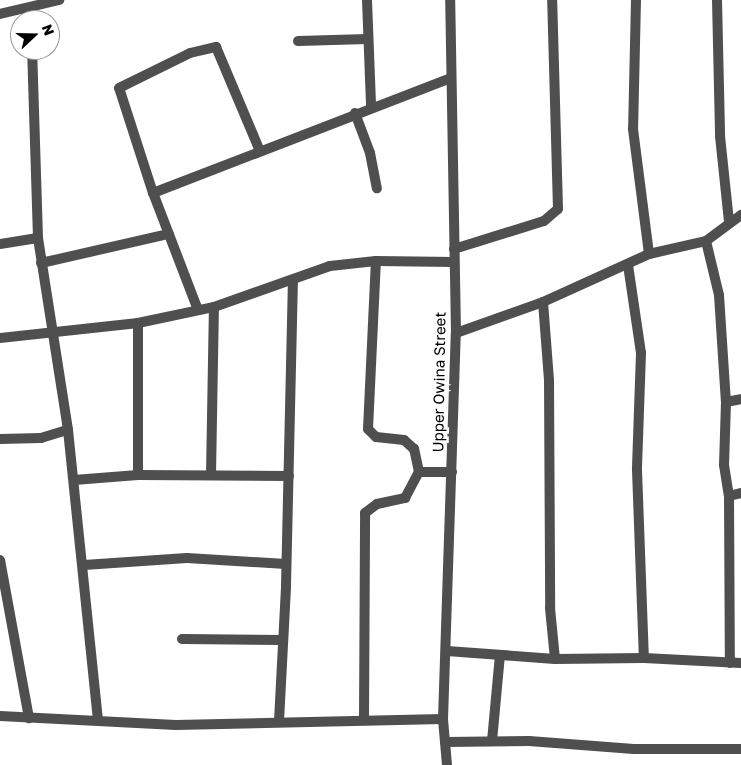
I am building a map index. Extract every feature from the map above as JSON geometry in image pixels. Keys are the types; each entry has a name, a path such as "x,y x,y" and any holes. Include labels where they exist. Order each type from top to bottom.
{"street":[{"path":"0,14 59,0"},
{"path":"367,0 371,106"},
{"name":"Upper Owina Street","path":"447,765 442,719 447,651 456,332 450,0"},
{"path":"454,250 544,221 558,209 552,0"},
{"path":"636,0 632,129 650,254"},
{"path":"717,0 720,136 729,222"},
{"path":"298,41 368,39"},
{"path":"198,310 153,193 119,88 190,53 212,46 220,50 260,152"},
{"path":"32,60 38,238 68,430 84,565 98,718"},
{"path":"153,193 260,152 371,106 451,78"},
{"path":"355,113 370,154 377,188"},
{"path":"456,332 543,302 650,254 706,241 729,222 741,215"},
{"path":"42,263 169,234"},
{"path":"0,244 38,238"},
{"path":"447,651 555,659 644,658 736,663 736,587 729,496 724,465 726,402 719,295 706,241"},
{"path":"364,720 364,513 377,504 405,498 419,472 414,449 404,440 376,437 368,428 376,261"},
{"path":"0,338 52,334 138,323 214,307 330,266 376,261 454,262"},
{"path":"628,265 641,352 637,470 644,658"},
{"path":"279,721 289,476 294,280"},
{"path":"543,302 548,370 550,608 555,659"},
{"path":"211,476 214,307"},
{"path":"138,323 138,475"},
{"path":"726,402 741,399"},
{"path":"0,439 41,438 68,430"},
{"path":"419,472 452,472"},
{"path":"74,480 138,475 289,476"},
{"path":"729,496 741,494"},
{"path":"84,565 187,558 286,564"},
{"path":"0,560 29,718"},
{"path":"182,639 282,640"},
{"path":"492,741 500,655"},
{"path":"0,716 98,718 176,725 279,721 442,719"},
{"path":"445,742 492,741 634,750 741,748"}]}
